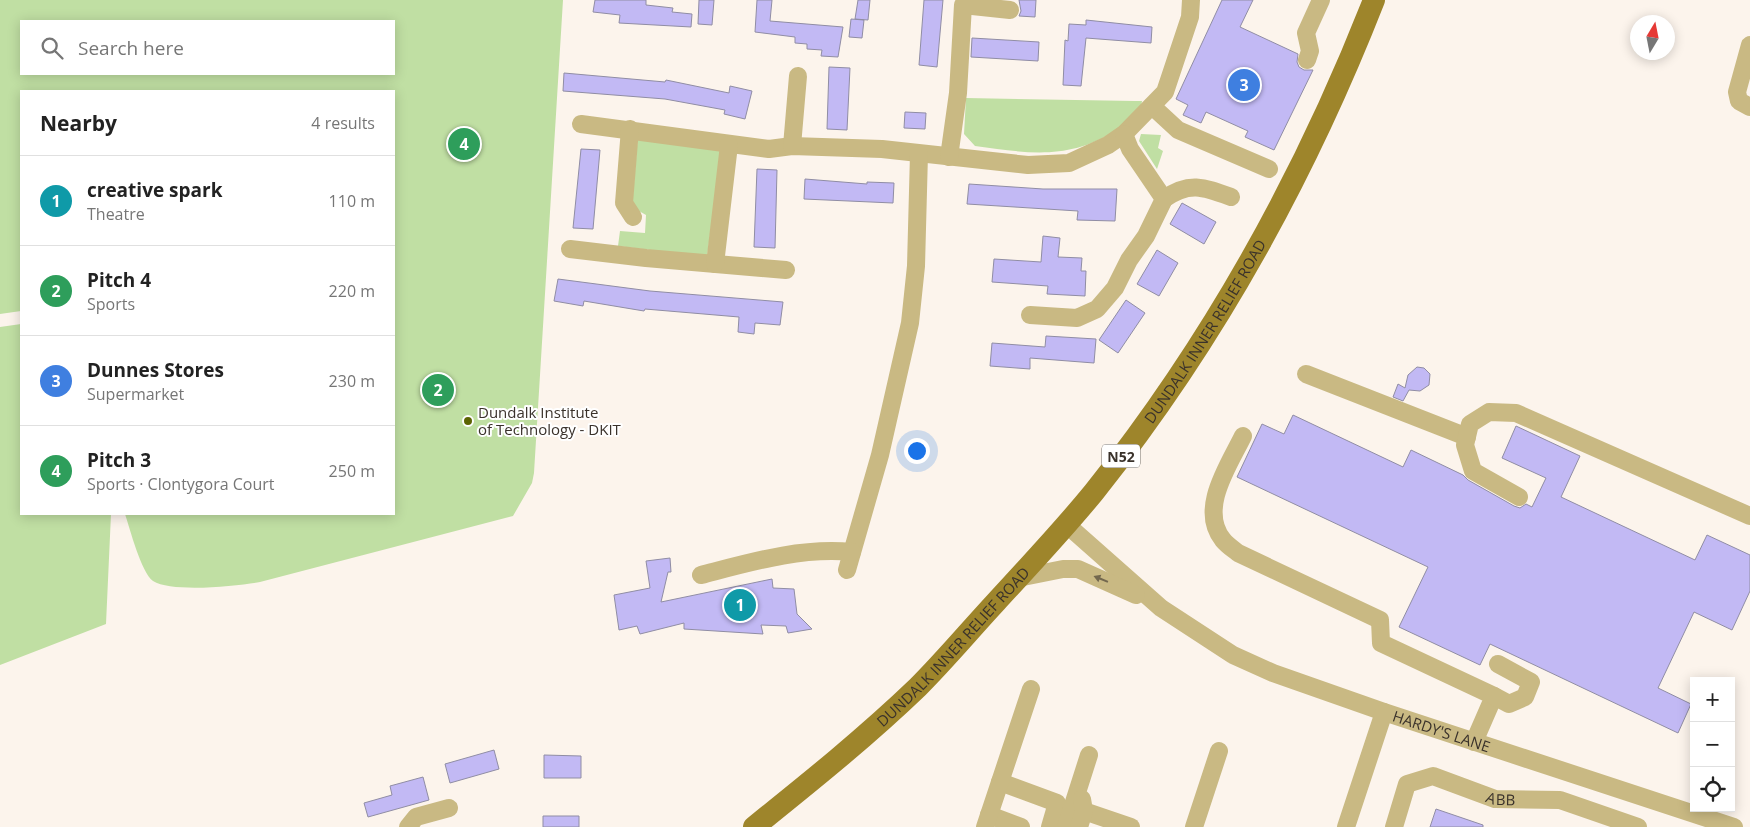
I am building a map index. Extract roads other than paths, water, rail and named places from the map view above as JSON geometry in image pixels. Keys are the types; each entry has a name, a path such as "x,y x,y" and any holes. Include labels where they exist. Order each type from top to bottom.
{"main road":[{"name":"DUNDALK INNER RELIEF ROAD","path":"754,827 832,765 920,685 1093,493 1151,416 1240,279 1302,163 1331,103 1374,0"}],"street":[{"path":"581,124 770,149 792,146 882,149 1028,165 1069,163 1108,145 1124,134 1165,92 1179,56 1190,17 1191,0"},
{"path":"1307,60 1310,51 1306,33 1321,0"},
{"path":"949,157 958,93 963,5 1010,10"},
{"path":"1750,45 1737,92 1739,101 1750,107"},
{"path":"792,146 798,76"},
{"path":"1152,106 1178,130 1269,169"},
{"path":"630,129 624,203 633,217"},
{"path":"1124,134 1130,149 1164,199"},
{"path":"715,264 729,145"},
{"path":"847,570 880,455 910,323 916,266 919,154"},
{"path":"1030,315 1077,318 1097,310 1115,288 1129,260 1146,236 1164,199 1179,188 1206,188 1231,198"},
{"path":"570,249 786,270"},
{"path":"1306,374 1467,437"},
{"path":"1519,496 1473,471 1465,445 1470,424 1489,412 1516,413 1750,516"},
{"path":"1243,436 1218,489 1214,509 1215,526 1223,541 1238,553 1380,620 1381,643 1509,704 1531,699 1531,682 1498,664"},
{"name":"HARDY'S LANE","path":"1066,524 1161,608"},
{"path":"701,575 803,551 830,549 852,552"},
{"name":"HARDY'S LANE","path":"1018,578 1063,569 1078,569 1118,585 1161,608 1233,655 1273,673 1384,712 1734,827"},
{"path":"1021,827 987,821 1030,689"},
{"path":"1474,742 1494,696"},
{"path":"1346,827 1384,712"},
{"path":"1194,827 1219,751"},
{"path":"1066,827 1089,755"},
{"name":"ABB","path":"1394,827 1408,784 1433,776 1494,800 1560,800 1638,827"},
{"path":"1000,782 1058,803 1050,827"},
{"path":"1079,787 1082,819 1131,827"},
{"path":"408,827 416,817 449,808"}],"place":[{"name":"Dunnes Stores","path":"1244,85"},
{"name":"Pitch 3","path":"464,144"},
{"name":"Pitch 4","path":"438,390"},
{"name":"Dundalk Institute of Technology - DKIT","path":"468,421"},
{"name":"creative spark","path":"740,605"}]}
